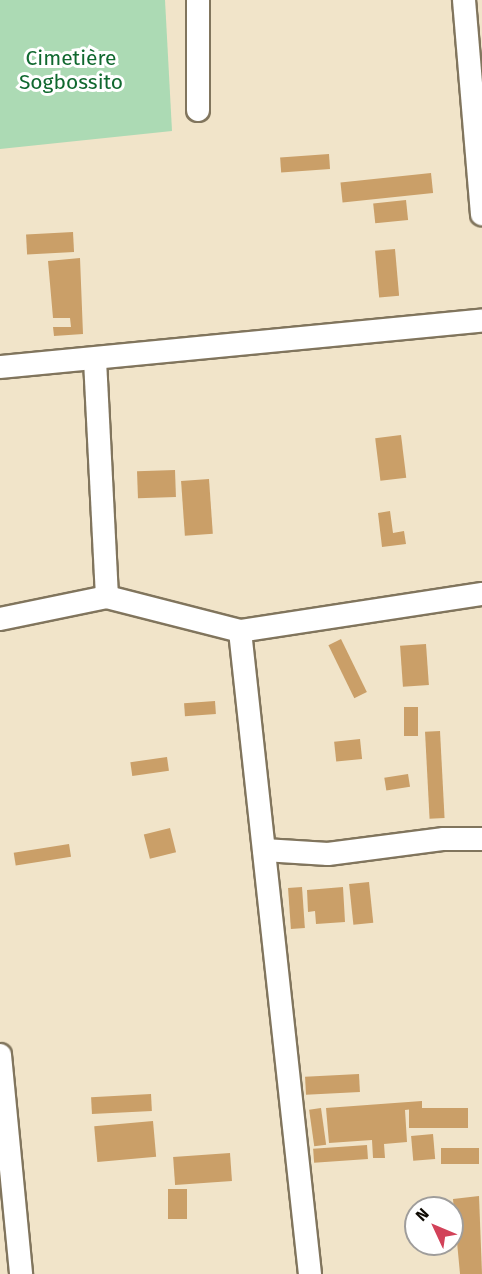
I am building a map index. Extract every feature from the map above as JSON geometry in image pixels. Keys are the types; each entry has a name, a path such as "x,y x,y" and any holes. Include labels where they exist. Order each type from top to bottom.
{"street":[{"path":"198,0 198,110"},
{"path":"464,0 474,24 482,214"},
{"path":"0,367 95,360 482,321"},
{"path":"95,360 107,597"},
{"path":"0,619 107,597 240,631 482,594"},
{"path":"240,631 310,1274"},
{"path":"264,849 328,854 444,839 482,839"},
{"path":"0,1055 4,1177 21,1274"}],"green space":[{"name":"Cimetière Sogbossito","path":"0,0 165,0 172,131 0,149"}],"building":[{"path":"329,154 330,169 281,172 280,157"},
{"path":"431,173 433,193 343,202 340,183"},
{"path":"406,200 408,220 375,223 373,203"},
{"path":"73,232 74,252 27,254 26,234"},
{"path":"395,249 399,296 379,298 375,251"},
{"path":"80,258 83,334 54,336 53,327 71,327 70,318 53,318 48,261"},
{"path":"401,435 406,478 380,481 375,438"},
{"path":"175,470 176,497 138,498 137,471"},
{"path":"209,479 213,534 185,536 181,481"},
{"path":"390,511 393,533 404,531 406,544 382,547 378,513"},
{"path":"341,639 367,692 354,698 328,645"},
{"path":"426,644 429,685 403,687 400,646"},
{"path":"215,701 216,714 185,716 184,703"},
{"path":"404,707 418,707 418,736 404,736"},
{"path":"440,731 445,818 430,819 425,732"},
{"path":"360,739 362,759 336,762 334,742"},
{"path":"167,757 169,771 132,776 130,762"},
{"path":"408,774 410,787 386,791 384,778"},
{"path":"170,828 176,852 150,859 144,835"},
{"path":"69,844 71,857 16,866 14,853"},
{"path":"369,882 373,923 353,925 349,884"},
{"path":"302,887 305,928 291,929 288,888"},
{"path":"343,887 345,922 316,924 315,911 308,912 307,890"},
{"path":"359,1074 360,1092 306,1095 305,1077"},
{"path":"151,1094 152,1111 92,1114 91,1097"},
{"path":"422,1101 422,1108 405,1110 407,1142 384,1144 385,1158 373,1158 372,1140 329,1143 326,1108"},
{"path":"321,1108 326,1145 314,1146 309,1110"},
{"path":"409,1108 468,1108 468,1128 409,1128"},
{"path":"153,1121 156,1157 97,1162 94,1126"},
{"path":"433,1134 435,1159 413,1161 411,1136"},
{"path":"367,1145 368,1159 314,1163 313,1149"},
{"path":"441,1148 479,1148 479,1164 441,1164"},
{"path":"230,1153 232,1181 175,1185 173,1157"},
{"path":"168,1189 187,1189 187,1219 168,1219"},
{"path":"479,1196 482,1274 460,1274 458,1256 464,1256 464,1198"}]}
